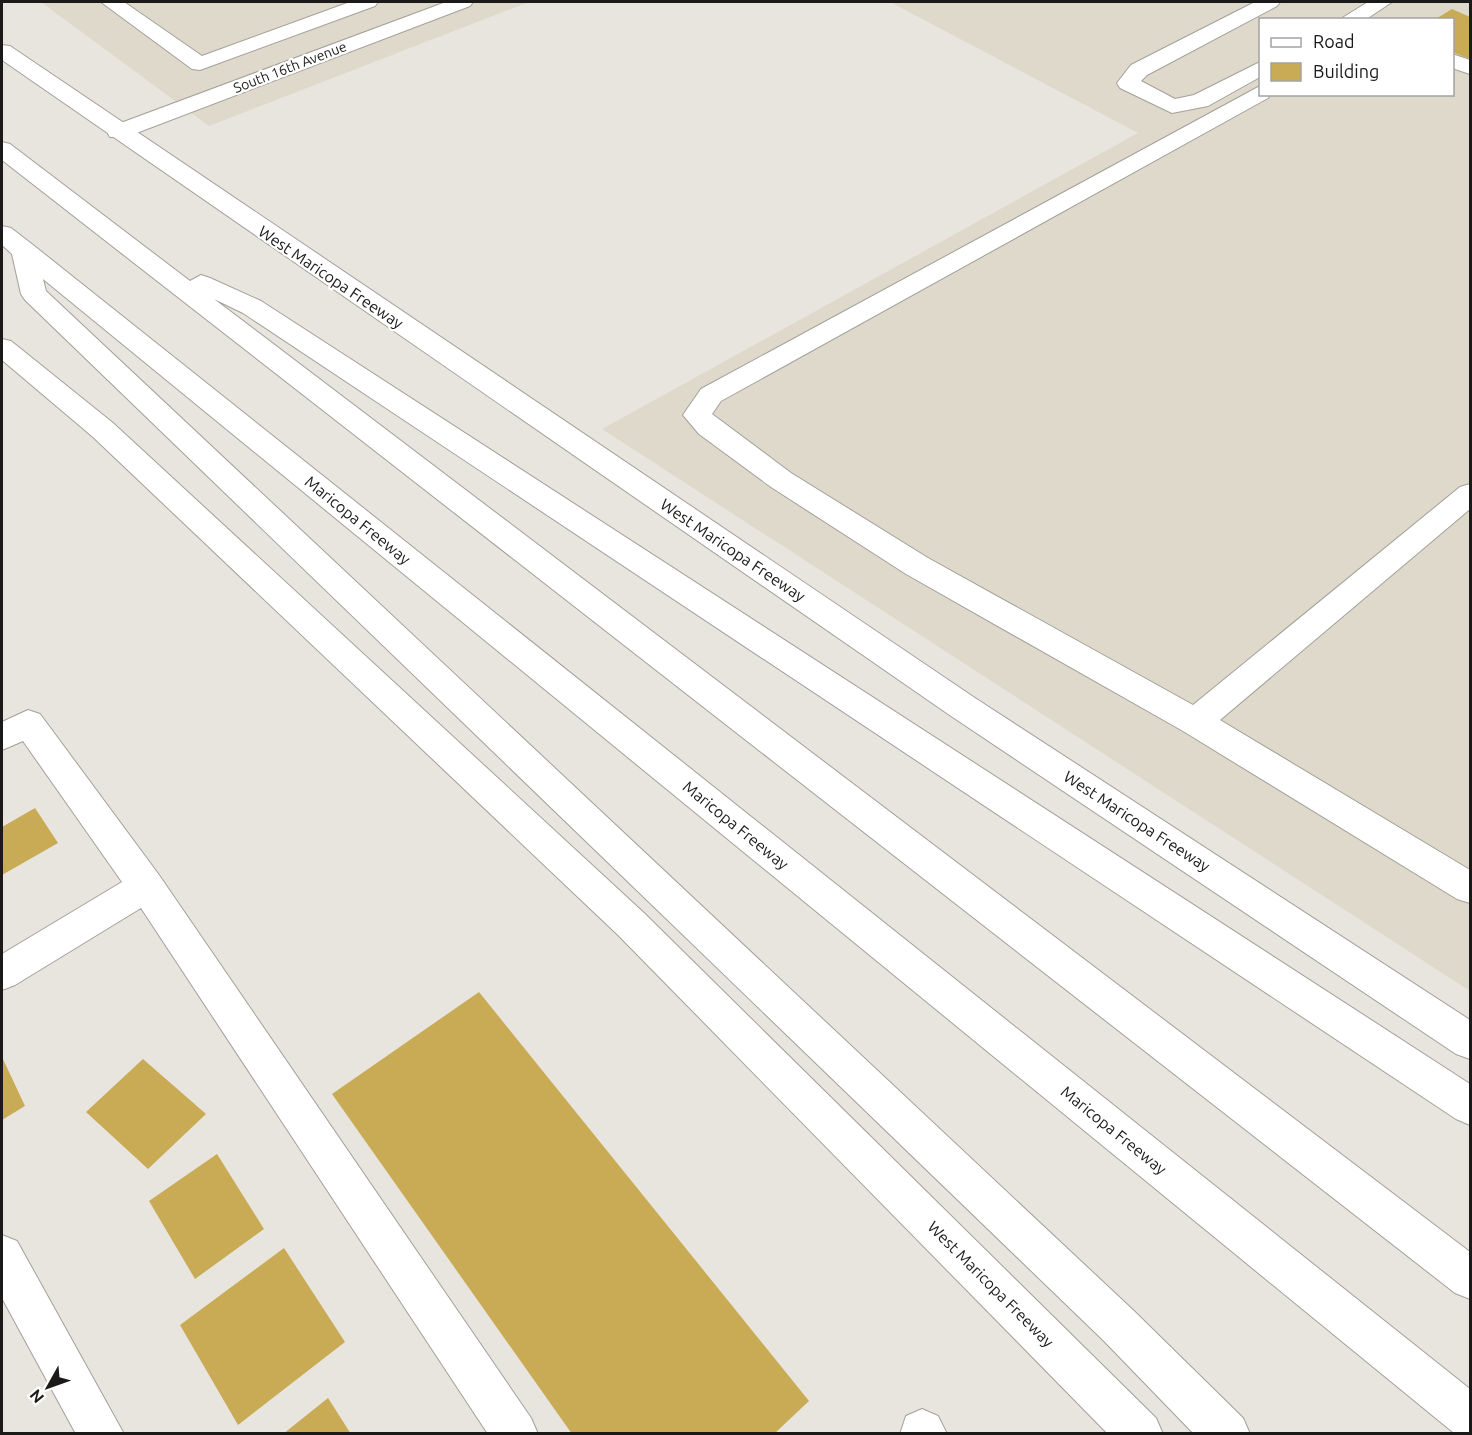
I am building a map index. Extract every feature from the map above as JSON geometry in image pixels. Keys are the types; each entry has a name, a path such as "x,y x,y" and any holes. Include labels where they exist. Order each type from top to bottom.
{"main road":[{"path":"111,2 200,64 368,2"},
{"name":"South 16th Avenue","path":"118,132 463,2"},
{"path":"1259,69 1200,101 1172,106 1128,83 1139,70 1270,2"},
{"path":"1353,18 1382,2"},
{"name":"West Maricopa Freeway","path":"2,51 953,700 1470,1041"},
{"path":"1454,61 1470,68"},
{"path":"1259,94 711,395 697,415 709,427 781,480 908,560 1194,722 1470,888"},
{"path":"2,148 1470,1278"},
{"path":"13,241 34,294 1084,1293 1227,1434"},
{"name":"Maricopa Freeway","path":"13,241 1470,1417"},
{"path":"140,253 252,307 1470,1106"},
{"name":"West Maricopa Freeway","path":"2,347 103,430 631,924 1140,1434"},
{"path":"1194,722 1470,494"},
{"path":"15,730 146,886 515,1434"},
{"path":"2,973 146,886"},
{"path":"2,1256 101,1434"}],"shaded area":[{"path":"41,2 529,2 209,126"},
{"path":"890,2 1470,2 1470,991 602,429 1138,133"}],"building":[{"path":"1452,9 1470,17 1470,59 1454,53 1454,18 1437,18"},
{"path":"35,808 58,843 2,875 2,827"},
{"path":"479,992 809,1401 774,1434 572,1434 332,1094"},
{"path":"2,1057 25,1106 2,1120"},
{"path":"143,1059 206,1114 148,1169 86,1112"},
{"path":"217,1154 264,1229 195,1279 149,1201"},
{"path":"284,1248 345,1342 238,1425 180,1325"},
{"path":"328,1398 351,1434 283,1434"}]}
